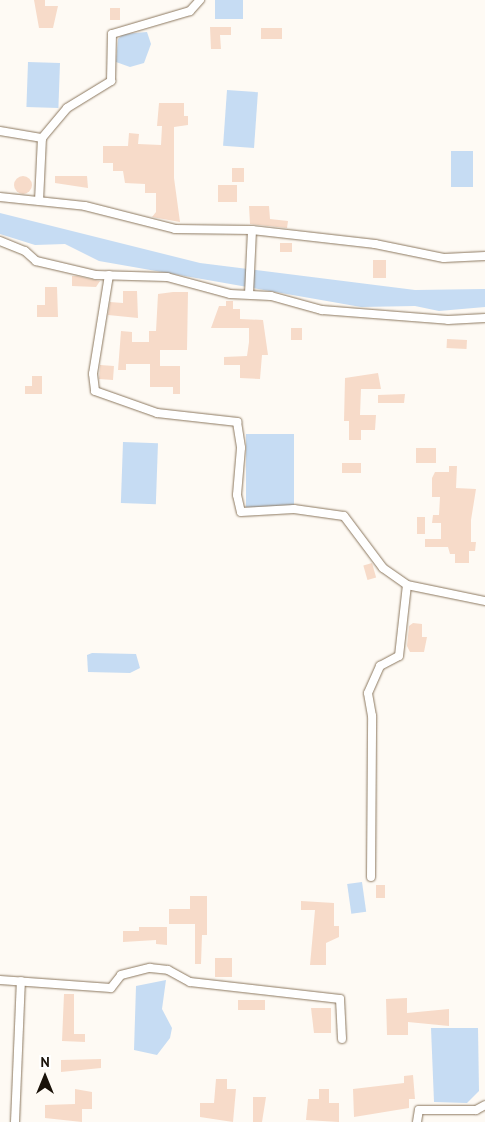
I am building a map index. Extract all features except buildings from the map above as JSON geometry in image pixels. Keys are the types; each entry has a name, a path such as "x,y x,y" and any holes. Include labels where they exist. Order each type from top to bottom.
{"street":[{"path":"39,201 42,138 68,108 110,80 112,34 190,11 200,0"},
{"path":"0,131 27,138 42,138"},
{"path":"0,197 85,206 175,229 252,230 375,244 444,258 485,256"},
{"path":"249,292 248,265 252,230"},
{"path":"0,241 24,251 36,261 109,275 167,277 230,294 249,292 322,310 448,320 485,318"},
{"path":"109,275 93,374 95,392 157,413 237,422 241,448 238,495 241,512 294,510 344,516 383,568 407,585 485,601"},
{"path":"371,877 372,716 368,693 380,666 400,656 407,585"},
{"path":"0,980 21,980 110,988 121,974 150,968 168,970 190,982 340,999 342,1039"},
{"path":"15,1122 21,980"},
{"path":"417,1122 419,1110 476,1110 485,1105"}],"water":[{"path":"215,0 243,0 243,19 215,19"},
{"path":"147,32 151,44 144,63 130,67 116,62 118,39 123,34"},
{"path":"28,62 60,63 58,108 26,107"},
{"path":"227,90 258,92 254,148 223,146"},
{"path":"451,151 473,151 473,187 451,187"},
{"path":"0,213 200,263 415,290 485,289 485,307 439,311 415,306 361,307 99,261 65,244 35,245 0,234"},
{"path":"246,434 294,434 294,508 246,508"},
{"path":"123,442 158,443 156,504 121,503"},
{"path":"92,653 136,654 140,668 130,673 88,672 87,655"},
{"path":"362,882 366,912 351,914 347,884"},
{"path":"166,980 162,1009 172,1028 170,1038 157,1055 134,1050 136,986"},
{"path":"431,1028 478,1028 479,1091 467,1103 434,1102"}]}
